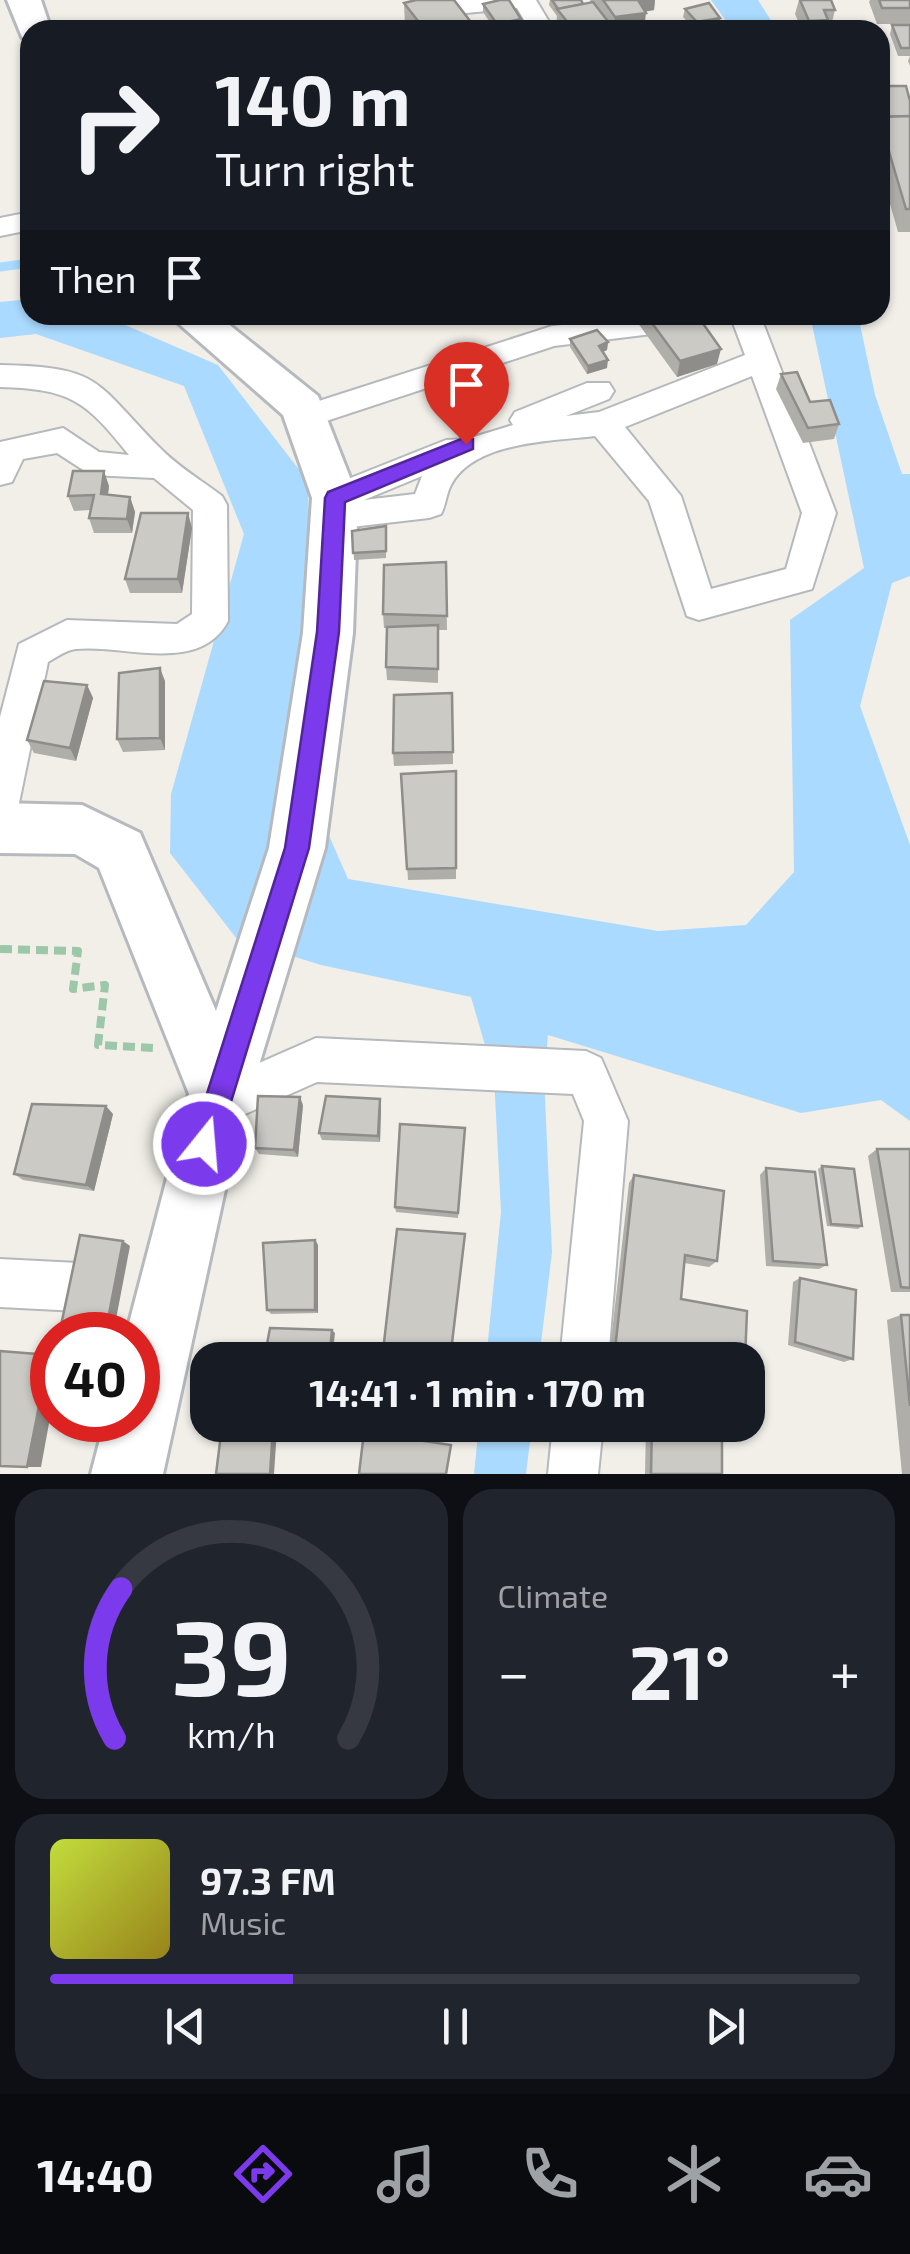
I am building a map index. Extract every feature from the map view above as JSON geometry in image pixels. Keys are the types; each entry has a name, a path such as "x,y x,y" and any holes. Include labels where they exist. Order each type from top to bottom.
{"street":[{"path":"463,0 466,10 523,0"},
{"path":"127,1474 212,1083 297,848 328,632 334,507 302,408 202,325"},
{"path":"600,407 664,496 699,606 800,578 819,513 749,325"},
{"path":"305,416 552,336 641,327"},
{"path":"334,507 429,505 429,486 446,461 490,442 600,407 761,361"},
{"path":"0,376 54,376 96,392 149,457 210,505 210,620 183,638 67,634 16,655 0,803"},
{"path":"0,473 12,449 62,440 91,463 144,469 149,457"},
{"path":"0,828 82,830 120,851 212,1083"},
{"path":"212,1083 316,1060 586,1073 606,1121 586,1342"},
{"path":"0,1283 78,1287"},
{"path":"573,1474 576,1442"}],"path":[{"path":"0,949 78,951 73,989 105,985 98,1045 212,1083"}],"water":[{"path":"711,0 758,0 771,20 725,20"},
{"path":"20,300 20,325 125,325 218,365 308,481 313,799 348,879 658,931 746,925 794,872 790,620 864,568 812,325 860,325 875,395 902,474 910,474 910,576 892,583 860,706 910,845 910,1121 881,1100 801,1113 548,1035 544,1078 552,1252 541,1342 488,1342 501,1212 494,1076 471,997 321,965 237,939 170,853 171,794 244,534 184,386 36,334 0,338 0,302"},
{"path":"477,1442 530,1442 526,1474 474,1474"}],"building":[{"path":"454,0 469,20 417,20 404,3"},
{"path":"509,0 521,19 494,20 483,4"},
{"path":"552,0 581,0 583,4 558,9"},
{"path":"603,0 638,0 646,13 615,17"},
{"path":"800,0 831,0 835,10 824,10 828,20 809,20"},
{"path":"879,0 910,0 910,8 882,8"},
{"path":"593,2 607,20 566,20 557,9"},
{"path":"709,3 720,18 695,20 685,9"},
{"path":"892,25 910,25 910,48 901,48"},
{"path":"890,86 906,86 910,116 890,117"},
{"path":"910,116 910,209 906,209 890,155 890,117"},
{"path":"653,325 704,325 721,349 680,361"},
{"path":"597,330 608,342 599,346 608,360 588,366 570,339"},
{"path":"797,372 810,402 830,400 839,424 808,428 781,374"},
{"path":"73,471 104,471 101,494 130,497 127,519 89,518 94,495 68,496"},
{"path":"141,513 188,513 178,579 125,579"},
{"path":"386,526 386,551 353,553 352,531"},
{"path":"446,562 447,616 383,614 384,565"},
{"path":"438,625 438,669 386,667 387,627"},
{"path":"160,668 160,738 117,739 119,673"},
{"path":"44,681 87,685 70,748 27,740"},
{"path":"452,693 453,752 393,753 394,695"},
{"path":"456,771 456,868 407,869 401,774"},
{"path":"258,1096 300,1097 294,1150 255,1148"},
{"path":"326,1096 380,1099 378,1136 319,1133"},
{"path":"32,1104 106,1106 86,1185 14,1174"},
{"path":"400,1124 465,1128 458,1213 395,1207"},
{"path":"877,1149 910,1149 910,1288 901,1287"},
{"path":"822,1166 854,1169 862,1226 831,1224"},
{"path":"766,1168 815,1172 827,1265 773,1261"},
{"path":"634,1175 724,1191 717,1261 685,1255 681,1299 747,1311 746,1342 616,1342"},
{"path":"397,1229 465,1234 452,1342 384,1342"},
{"path":"80,1235 123,1241 109,1312 64,1312"},
{"path":"315,1240 315,1310 267,1310 263,1243"},
{"path":"800,1278 856,1290 853,1359 795,1342"},
{"path":"901,1315 910,1315 910,1406"},
{"path":"270,1328 332,1330 331,1342 267,1342"},
{"path":"0,1351 30,1353 32,1442 27,1467 0,1466"},
{"path":"220,1442 272,1442 270,1474 216,1474"},
{"path":"363,1442 451,1445 446,1474 359,1474"},
{"path":"652,1442 722,1442 722,1474 651,1474"}],"waterway":[{"path":"0,267 20,264"}],"route":[{"path":"204,1144 297,848 328,632 335,498 466,444"}]}
